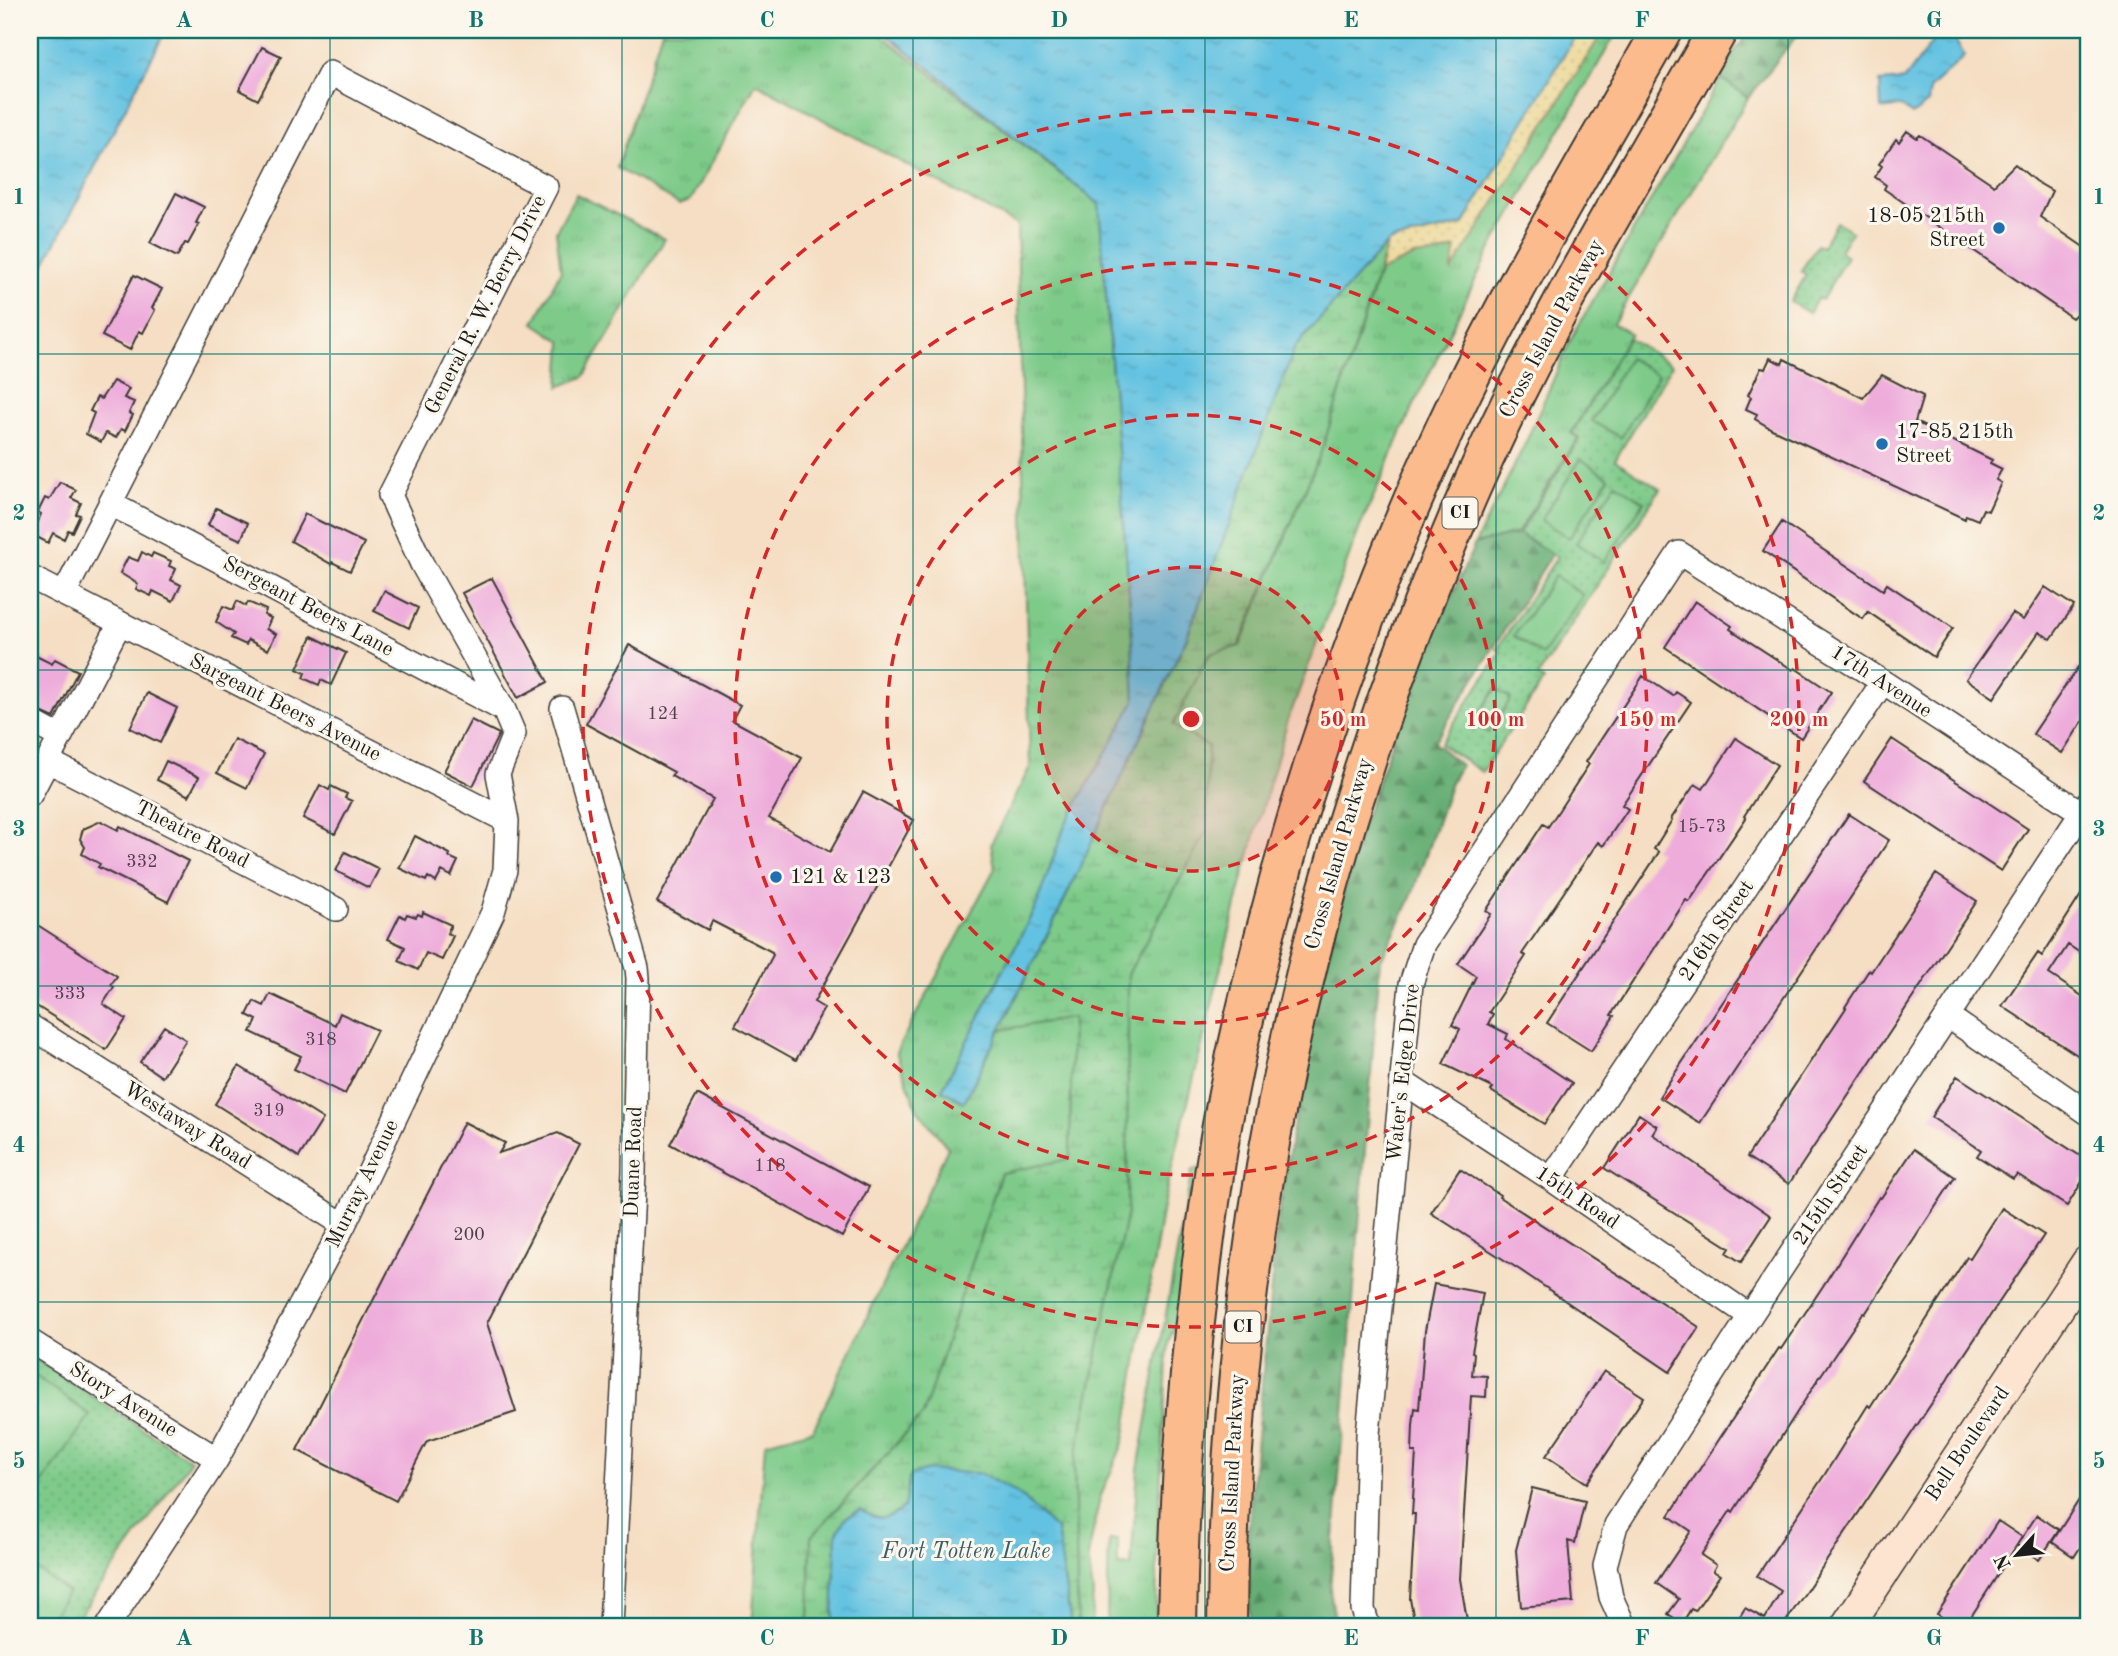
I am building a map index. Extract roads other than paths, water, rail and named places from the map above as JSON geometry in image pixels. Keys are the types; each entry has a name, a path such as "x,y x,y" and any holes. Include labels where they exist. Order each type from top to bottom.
{"highway":[{"name":"CI","path":"1177,1626 1182,1456 1196,1307 1216,1158 1245,1012 1298,811 1345,668 1437,445 1490,335 1662,30"},
{"name":"Cross Island Parkway","path":"1227,1622 1231,1465 1237,1377 1263,1177 1290,1032 1329,878 1363,766 1436,568 1477,474 1535,355 1718,30"}],"street":[{"name":"General R. W. Berry Drive","path":"64,594 330,73 547,187 390,495 422,564 504,710"},
{"name":"Sergeant Beers Lane","path":"111,503 504,710"},
{"name":"17th Avenue","path":"1679,553 2085,808"},
{"name":"Water's Edge Drive","path":"1368,1626 1363,1609 1368,1434 1411,984 1424,944 1679,553"},
{"name":"Sargeant Beers Avenue","path":"30,577 507,821"},
{"path":"30,795 120,623"},
{"name":"216th Street","path":"1551,1179 1883,682"},
{"name":"Duane Road","path":"562,708 638,978 634,1172 611,1626"},
{"name":"Murray Avenue","path":"108,1626 217,1459 344,1226 493,912 505,870 507,821 498,774 514,734 504,710"},
{"path":"30,721 60,737"},
{"name":"Theatre Road","path":"48,761 337,909"},
{"name":"215th Street","path":"1624,1626 1611,1597 1605,1566 1616,1525 1750,1316 2085,808"},
{"path":"1949,1017 2088,1114"},
{"name":"Westaway Road","path":"30,1026 344,1226"},
{"name":"15th Road","path":"1403,1082 1551,1179 1750,1316"},
{"name":"Bell Boulevard","path":"1847,1626 2088,1262"},
{"name":"Story Avenue","path":"30,1341 217,1459"}],"water":[{"path":"30,30 166,30 30,292"},
{"path":"881,30 1579,30 1463,225 1388,242 1295,347 1186,639 1063,903 964,1102 942,1090 1036,906 1066,823 1135,701 1099,204"},
{"path":"1941,30 1953,37 1965,56 1930,88 1928,103 1912,115 1901,106 1881,109 1880,82 1904,80"},
{"name":"Fort Totten Lake","path":"928,1470 981,1474 1017,1493 1057,1530 1071,1626 833,1626 836,1535 845,1518 860,1510 873,1517 887,1518 904,1508 910,1475"}],"place":[{"name":"18-05 215th Street","path":"1999,228"},
{"name":"17-85 215th Street","path":"1882,444"},
{"name":"121 & 123","path":"776,877"}]}
